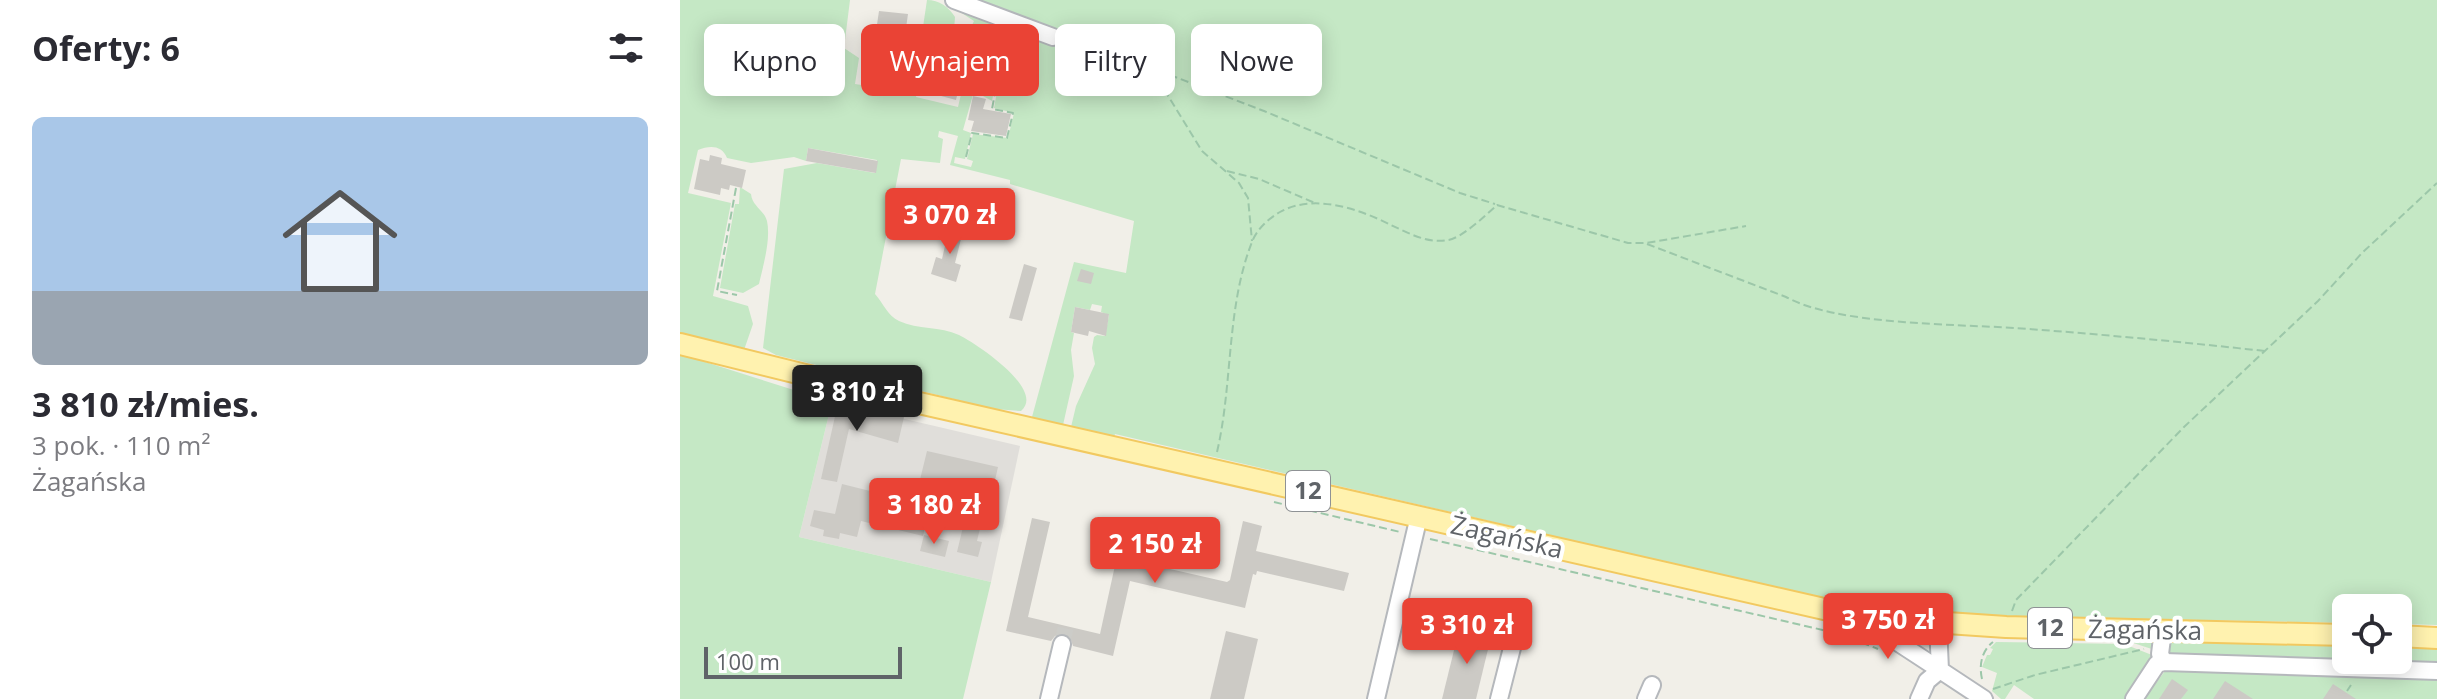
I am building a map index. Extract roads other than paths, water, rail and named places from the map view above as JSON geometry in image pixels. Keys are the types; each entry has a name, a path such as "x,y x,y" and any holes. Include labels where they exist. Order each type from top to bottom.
{"main road":[{"name":"Żagańska","path":"680,344 758,365 1859,617 2002,634 2163,630 2332,635"},
{"path":"2412,637 2437,638"}],"street":[{"path":"954,0 1053,37"},
{"path":"1376,699 1419,516"},
{"path":"1859,617 1940,670 1986,695"},
{"path":"1938,624 1940,670"},
{"path":"2134,699 2157,664 2156,655 2163,630"},
{"path":"1049,699 1062,644"},
{"path":"1499,699 1513,644"},
{"path":"2156,655 2437,671"},
{"path":"1919,699 1927,681 1940,670"}],"tunnel":[{"path":"1062,644 1066,626"}]}
